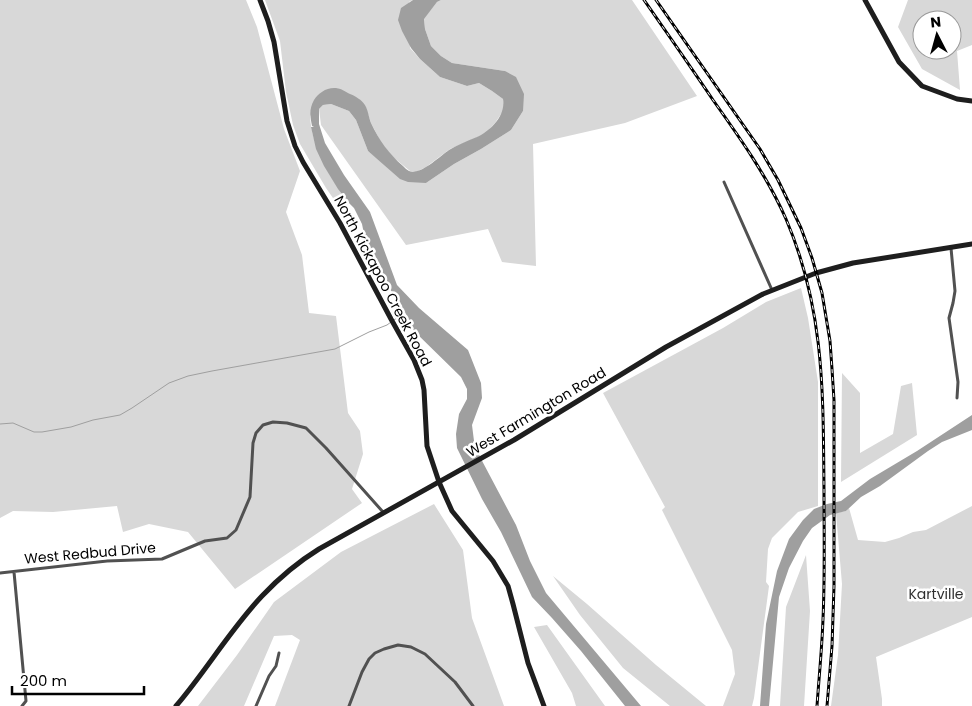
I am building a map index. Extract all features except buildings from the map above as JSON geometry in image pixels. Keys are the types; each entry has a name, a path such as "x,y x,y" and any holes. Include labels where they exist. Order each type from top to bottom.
{"main road":[{"name":"North Kickapoo Creek Road","path":"260,0 274,42 287,121 295,146 340,223 414,360 424,390 427,446 439,482 452,511 494,561 508,586 528,663 544,706"},
{"path":"865,0 899,62 922,86 957,99 972,101"},
{"name":"West Farmington Road","path":"176,706 262,596 291,569 315,552 514,440 666,347 772,290 816,273 853,263 972,244"}],"street":[{"path":"724,182 772,290"},
{"path":"950,247 955,291 949,318 958,382 957,398"},
{"name":"West Redbud Drive","path":"0,573 107,561 162,559 205,541 227,538 236,530 250,497 253,443 256,433 263,425 273,422 287,423 306,428 384,513"},
{"path":"14,572 26,701 23,706"},
{"path":"349,706 369,659 384,648 398,645 411,647 425,654 455,682 473,706"},
{"path":"256,706 268,676 276,666 279,653"}],"green space":[{"path":"0,0 246,0 257,27 284,129 300,171 286,212 302,255 309,313 336,316 348,413 360,431 363,454 352,489 362,503 235,589 188,532 149,524 123,532 117,506 53,512 13,511 0,518"},
{"path":"265,0 413,0 409,2 410,48 440,77 467,86 479,83 492,91 503,99 503,111 485,134 450,149 416,172 410,171 393,157 382,144 371,123 365,105 337,88 310,116 311,128 318,151 329,173 349,203 342,211 300,144 293,125 286,92 280,41"},
{"path":"441,0 632,0 697,96 625,123 533,144 536,266 502,262 488,229 406,245 321,125 319,109 323,105 331,104 349,111 356,120 368,151 381,161 426,183 511,130 523,111 505,71 452,63 431,46 425,29 424,18 437,2"},
{"path":"908,0 972,0 972,45 962,49 962,10 912,10 912,52 898,27"},
{"path":"917,60 958,60 960,90 922,69"},
{"path":"801,288 808,318 818,382 818,506 798,512 772,538 768,549 766,582 769,586 752,706 723,706 735,674 732,650 662,510 665,507 603,393 723,328 766,302"},
{"path":"842,373 860,393 860,453 893,434 901,386 912,383 917,435 841,482"},
{"path":"434,504 463,550 472,618 504,706 275,706 300,640 292,635 274,636 244,706 198,706 274,602 341,552"},
{"name":"Kartville","path":"972,506 972,617 876,657 882,706 831,706 838,655 842,584 836,513 846,511 849,508 858,540 885,542 913,532 926,530"},
{"path":"806,555 810,611 804,706 780,706 786,607"},
{"path":"553,576 706,706 670,706 623,668 580,615"},
{"path":"547,625 605,706 576,706 572,693 534,627"}],"shaded area":[{"path":"413,0 441,0 437,2 424,19 425,29 431,46 452,63 505,71 516,77 524,94 523,111 511,130 426,183 408,182 400,179 368,151 356,120 349,111 331,104 323,105 319,109 319,124 325,143 344,175 370,212 397,285 419,308 468,350 481,383 482,398 472,425 474,441 480,457 516,525 530,561 546,593 641,706 625,706 581,651 532,597 501,532 482,499 457,448 456,434 459,414 467,399 467,389 461,377 413,330 405,312 372,263 368,254 362,224 354,208 338,189 316,149 311,127 314,127 312,126 310,113 311,106 318,95 329,88 341,89 362,101 374,129 393,157 406,169 414,172 430,165 452,148 482,134 492,127 500,117 503,99 479,83 467,86 440,77 411,48 398,20 401,8"},
{"path":"972,415 972,430 942,442 880,486 861,497 846,511 830,515 812,528 789,568 779,597 769,706 760,706 766,624 777,571 789,539 814,509 841,501 870,479"}],"waterway":[{"path":"394,320 405,312"},
{"path":"0,424 13,423 34,432 42,432 120,415 169,383 188,376 335,349 391,322"}],"railway":[{"path":"644,0 762,172 786,219 799,253 808,286 815,319 819,353 823,420 824,587 817,706"},
{"path":"656,0 760,149 778,180 801,228 822,293 830,341 834,400 834,586 827,706"}]}
